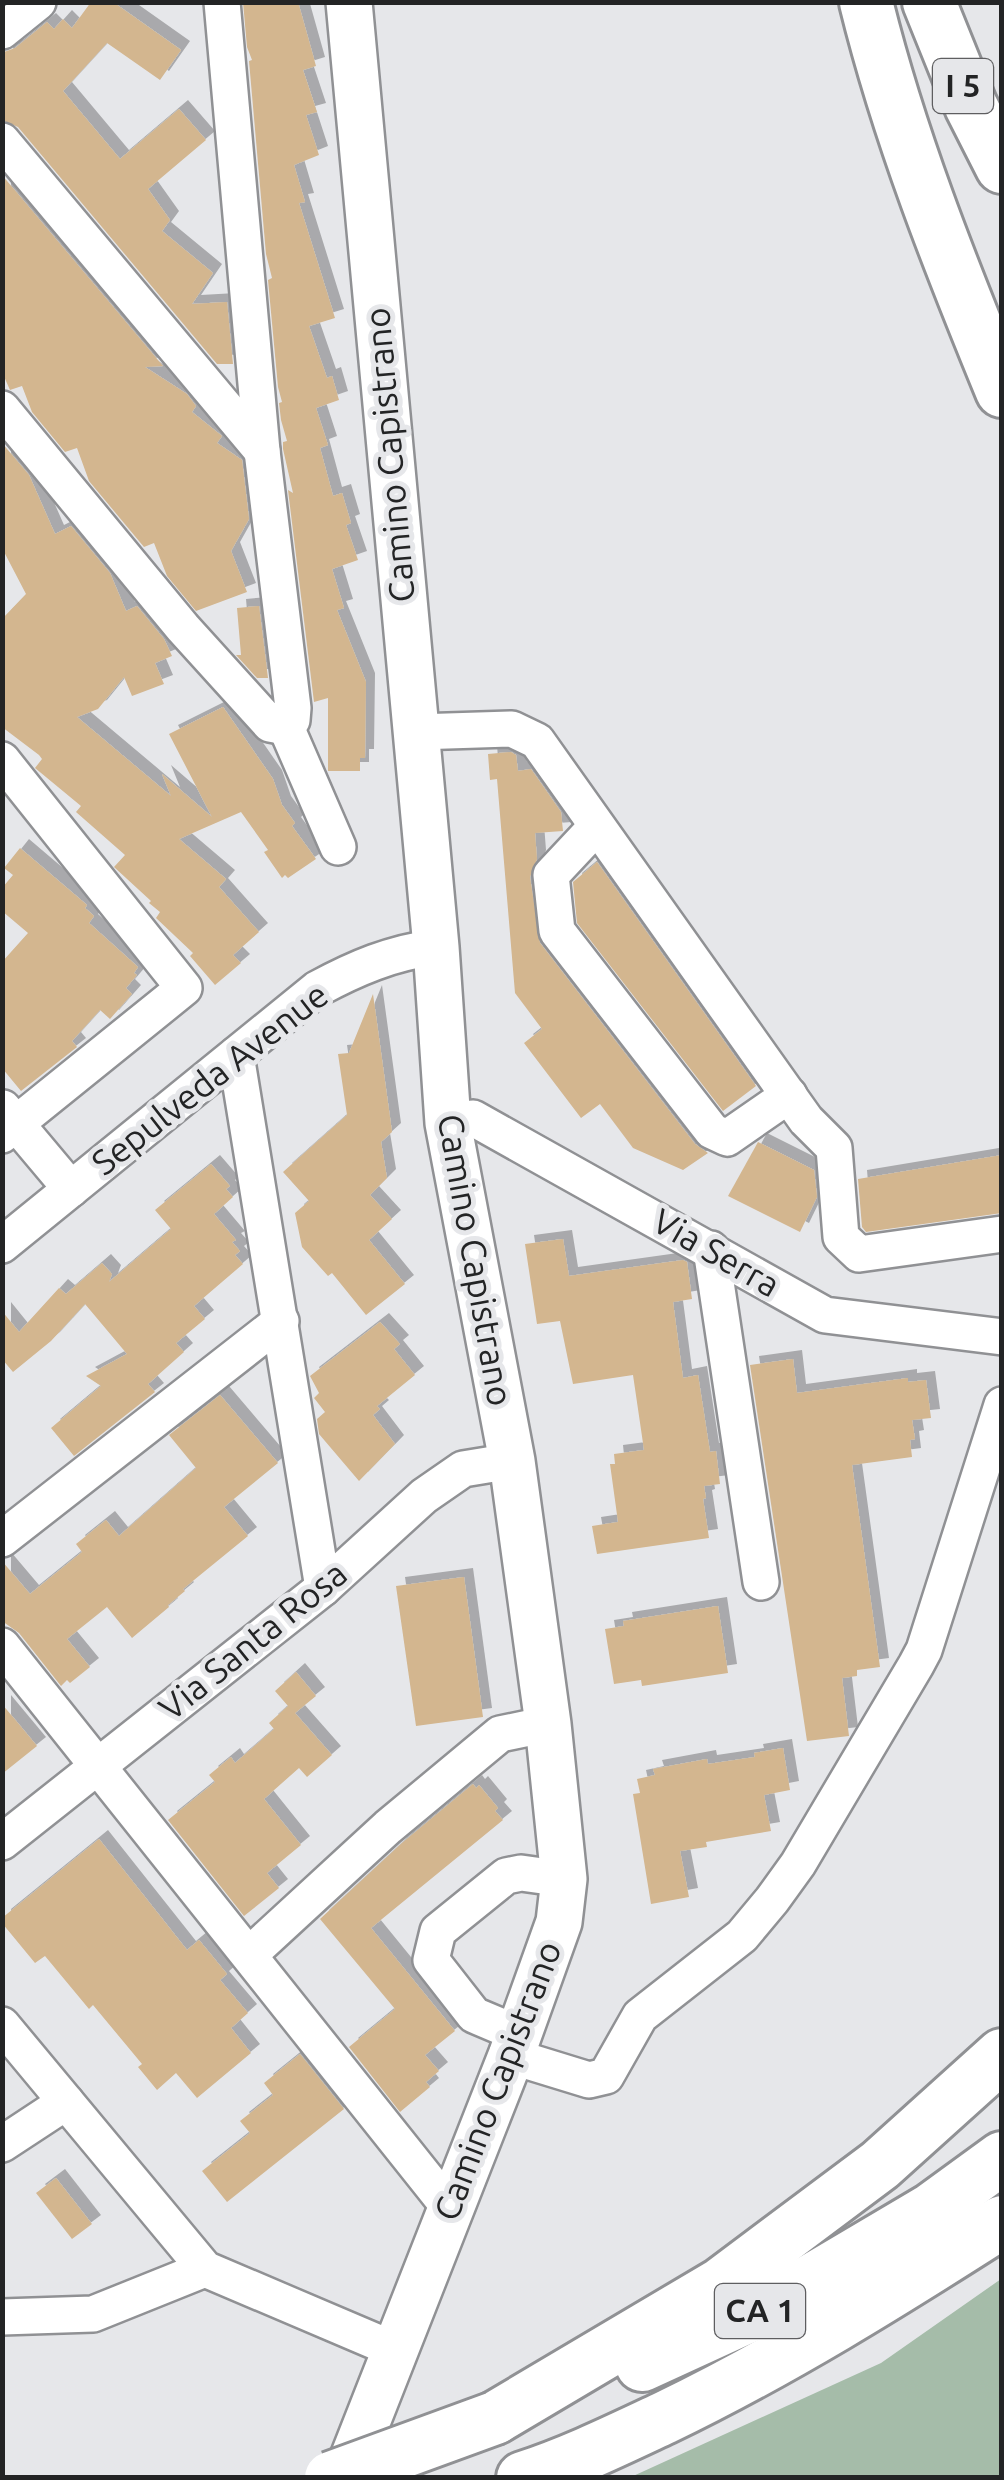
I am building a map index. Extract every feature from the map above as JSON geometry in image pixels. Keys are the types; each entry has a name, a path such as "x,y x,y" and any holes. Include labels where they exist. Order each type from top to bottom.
{"highway":[{"path":"866,2 878,52 944,249 1002,391"},
{"name":"I 5","path":"929,2 971,106 1002,167"},
{"path":"495,2418 721,2284 880,2166 1002,2054"},
{"name":"CA 1","path":"331,2478 626,2372 758,2312 932,2209 1002,2158"},
{"name":"CA 1","path":"523,2478 572,2462 794,2352 1002,2222"}],"main road":[{"name":"Camino Capistrano","path":"345,2478 516,2045 560,1922 564,1879 548,1724 512,1461 448,1123 436,948 348,2"}],"street":[{"path":"2,31 38,2"},
{"path":"222,2 262,451 293,708 292,720 286,727"},
{"path":"2,141 262,451"},
{"path":"2,409 195,642 270,724 286,727"},
{"path":"286,727 338,847"},
{"path":"416,732 512,729 537,741 806,1120 834,1148 841,1238 859,1254 1002,1234"},
{"path":"2,760 184,988 7,1122 71,1190"},
{"path":"596,827 551,875 558,931 712,1132 726,1138 789,1095"},
{"name":"Sepulveda Avenue","path":"2,1245 316,989 362,965 399,952 436,948"},
{"path":"236,1055 323,1588"},
{"name":"Via Serra","path":"448,1123 473,1118 825,1315 1002,1336"},
{"path":"711,1249 762,1582"},
{"path":"2,1539 281,1320"},
{"path":"564,1879 520,1873 506,1876 438,1931 431,1960 474,2015 516,2045 589,2080 606,2076 640,2016 742,1936 798,1864 924,1650 1002,1405"},
{"name":"Via Santa Rosa","path":"2,1842 323,1588 424,1496 463,1469 512,1461"},
{"path":"2,1646 450,2206"},
{"path":"249,1955 388,1826 500,1734 548,1724"},
{"path":"2,2025 205,2270 393,2349"},
{"path":"2,2144 66,2102"},
{"path":"2,2316 94,2314 205,2270"}],"green space":[{"path":"1001,2279 1001,2477 631,2477 881,2363"}],"building":[{"path":"91,2 113,2 181,50 160,80 107,43 63,91 120,159 179,109 206,140 148,189 170,220 162,231 213,273 192,304 227,302 233,364 217,364 18,127 2,120 4,52 15,48 47,22 54,29 63,19 72,28"},
{"path":"243,2 298,2 316,66 303,70 317,112 306,115 319,155 294,165 305,202 299,203 335,318 309,326 339,400 316,408 328,445 320,448 333,496 342,493 351,523 346,525 358,560 332,569 344,608 337,610 366,682 365,758 360,758 360,771 328,771 328,698 314,702 288,490 293,493 283,449 283,442 287,441 279,403 282,402 268,280 272,278 266,254 249,61 252,60"},
{"path":"2,175 163,366 145,367 187,394 196,406 192,412 222,436 217,443 242,460 249,519 231,551 247,592 196,611 167,576 154,543 144,547 89,481 77,448 65,452 32,412 22,386 10,390 2,372"},
{"path":"2,443 29,475 55,534 71,526 110,573 126,611 137,606 164,639 172,656 155,663 164,684 132,696 124,677 98,709 77,717 171,796 162,774 212,817 169,734 223,707 273,779 282,805 295,823 292,826 316,859 282,878 241,812 179,839 226,879 219,887 259,932 233,955 241,963 215,985 190,956 193,953 156,918 160,912 151,901 114,867 125,855 76,812 81,806 35,768 42,759 39,755 2,727 2,619 26,594 2,548"},
{"path":"259,606 268,678 257,678 236,655 241,655 237,608"},
{"path":"488,754 516,755 518,771 531,769 561,812 563,831 535,833 537,859 530,877 540,943 695,1144 708,1153 683,1170 633,1148 600,1104 581,1118 524,1043 542,1029 515,993 497,779 490,780"},
{"path":"20,848 87,905 85,908 94,916 89,923 138,967 134,973 137,975 126,988 132,994 110,1019 100,1010 72,1041 77,1047 21,1091 2,1068 2,962 28,933 2,911 2,888 13,875 4,868"},
{"path":"597,862 756,1086 723,1111 577,923 573,882"},
{"path":"373,994 392,1132 381,1142 387,1178 370,1195 392,1219 369,1240 405,1284 366,1315 332,1273 328,1276 302,1247 295,1213 309,1201 283,1172 347,1115 338,1054 349,1053"},
{"path":"758,1142 814,1170 817,1197 800,1232 728,1196"},
{"path":"1002,1155 1002,1213 866,1232 862,1227 858,1179"},
{"path":"211,1164 230,1186 226,1189 233,1197 214,1214 236,1240 232,1242 240,1251 235,1255 243,1264 194,1306 205,1319 176,1343 184,1352 148,1384 155,1392 74,1456 51,1428 101,1386 86,1376 127,1354 85,1304 51,1341 13,1372 2,1359 2,1311 19,1332 59,1288 66,1294 102,1263 112,1274 109,1282 171,1229 155,1210"},
{"path":"563,1239 569,1276 687,1262 692,1299 673,1302 683,1378 698,1375 710,1452 716,1451 720,1484 704,1486 709,1538 597,1554 592,1526 618,1522 610,1464 615,1464 614,1454 644,1450 633,1375 573,1384 560,1321 537,1324 525,1244"},
{"path":"380,1322 400,1344 394,1349 415,1375 377,1406 380,1409 373,1415 395,1444 359,1481 319,1434 317,1419 325,1412 314,1398 319,1393 310,1376"},
{"path":"793,1359 797,1393 908,1378 908,1382 926,1380 931,1418 912,1420 912,1457 852,1465 880,1667 857,1670 857,1676 842,1678 849,1736 807,1741 750,1365"},
{"path":"220,1395 278,1463 224,1507 248,1536 183,1589 169,1607 132,1638 107,1607 67,1639 90,1667 61,1686 19,1633 2,1621 2,1561 30,1594 82,1552 76,1544 106,1520 119,1536 196,1468 169,1435"},
{"path":"464,1577 483,1717 416,1726 396,1586"},
{"path":"718,1606 728,1673 642,1686 641,1680 614,1684 605,1629 624,1626 623,1621"},
{"path":"296,1672 316,1696 295,1713 332,1755 307,1777 299,1768 264,1799 301,1845 267,1873 279,1888 244,1916 168,1820 215,1782 209,1775 231,1757 235,1763 274,1729 269,1723 288,1706 275,1691"},
{"path":"2,1704 37,1746 2,1774"},
{"path":"783,1748 790,1790 764,1795 771,1831 706,1842 707,1847 680,1851 689,1897 651,1904 633,1794 640,1793 637,1779 655,1775 653,1769 707,1759 708,1764 755,1757 754,1753"},
{"path":"473,1784 476,1788 479,1785 503,1820 371,1928 455,2031 425,2055 439,2071 426,2082 430,2087 400,2112 349,2047 395,2009 320,1919"},
{"path":"99,1839 187,1950 199,1940 227,1974 220,1980 248,2013 231,2028 251,2053 197,2098 176,2073 157,2090 138,2067 142,2064 93,2005 89,2009 45,1956 35,1963 2,1923 2,1918"},
{"path":"300,2054 344,2109 227,2202 202,2171 250,2133 240,2121 273,2095 264,2083"},
{"path":"56,2178 92,2224 72,2239 36,2193"}]}
